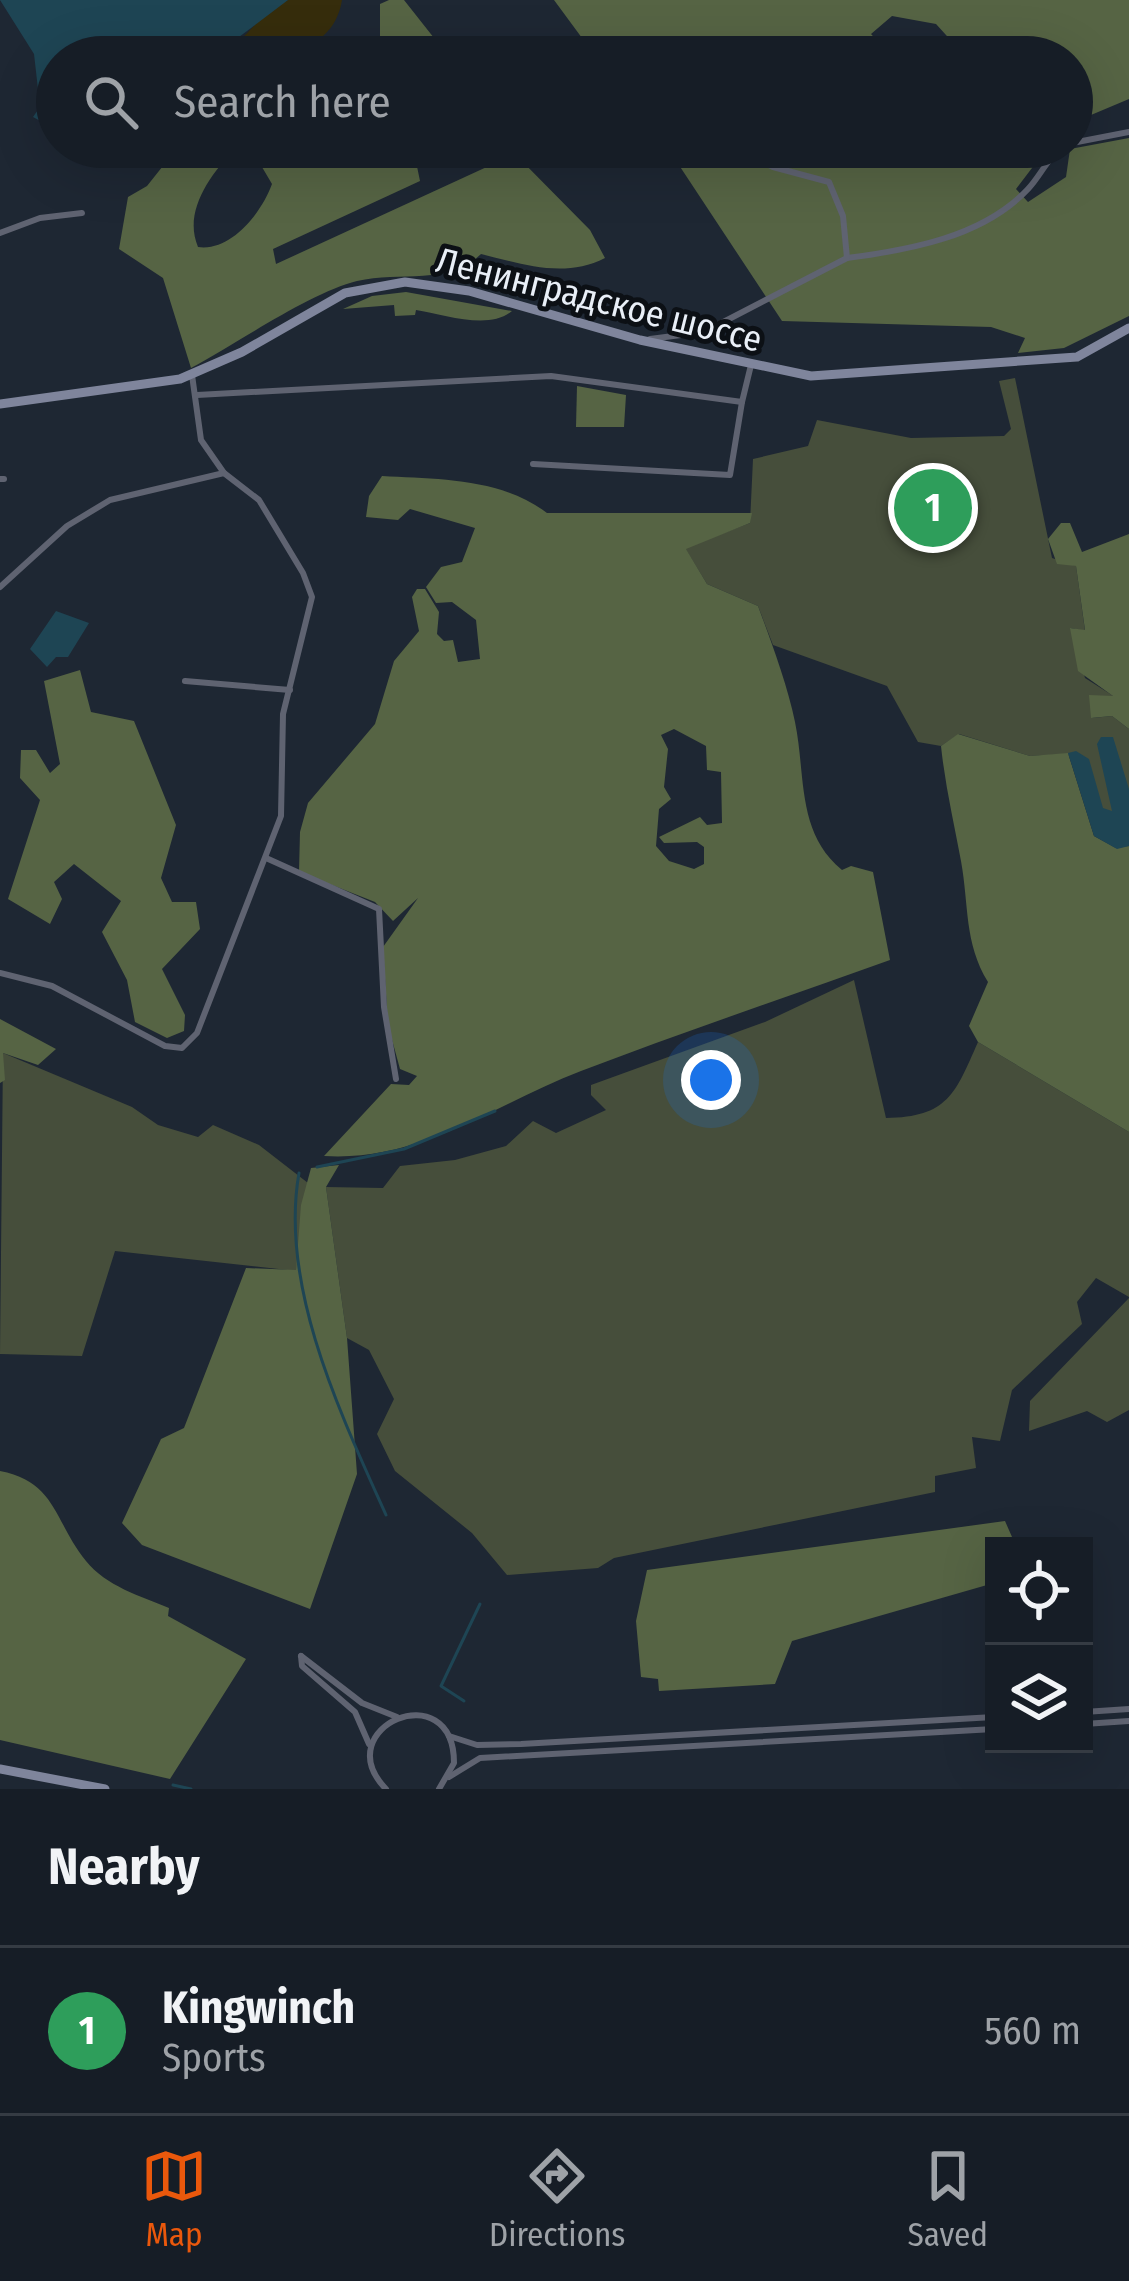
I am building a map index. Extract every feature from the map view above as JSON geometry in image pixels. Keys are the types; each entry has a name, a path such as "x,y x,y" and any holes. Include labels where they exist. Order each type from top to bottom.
{"main road":[{"name":"Ленинградское шоссе","path":"0,404 192,375 345,293 411,282 469,292 640,340 828,377 1078,357 1129,328"},
{"path":"0,1769 104,1789"}],"street":[{"path":"1093,140 1129,132"},
{"path":"777,168 829,182 843,216 847,258"},
{"path":"640,340 704,332 847,258 906,250 982,221 1030,187 1042,168"},
{"path":"0,233 40,218 82,213"},
{"path":"533,464 730,475 751,365"},
{"path":"0,973 52,986 165,1046 182,1048 197,1033 281,816 278,747 312,597 304,573 259,500 224,473 201,440 192,375"},
{"path":"197,395 551,376 742,402"},
{"path":"0,587 67,526 110,500 224,473"},
{"path":"185,681 290,690"},
{"path":"266,858 380,909 384,1007 396,1079"},
{"path":"384,1788 363,1722 302,1666 301,1656 309,1657 362,1703 397,1717 432,1719 449,1736 477,1744 985,1718"},
{"path":"1093,1711 1129,1709"},
{"path":"370,1754 378,1732 397,1717"},
{"path":"1093,1723 1129,1721"},
{"path":"439,1789 449,1777 480,1759 985,1730"},
{"path":"449,1736 454,1763 449,1777"}],"green space":[{"path":"404,0 432,36 380,36 380,4"},
{"path":"554,0 1129,0 1129,99 1093,114 1093,36 947,36 936,24 892,16 873,36 581,36"},
{"path":"1129,138 1129,316 1064,348 1018,353 1025,338 991,327 782,321 681,168 1032,168 1016,189 1028,202 1066,177 1067,168 1093,168 1093,145"},
{"path":"161,168 219,168 201,195 194,221 198,247 210,247 233,237 253,218 272,184 263,168 417,168 420,181 273,249 276,264 485,168 529,168 590,230 605,258 559,269 481,254 439,274 357,281 296,307 191,368 163,278 119,249 128,197 147,186"},
{"path":"406,292 512,311 479,321 416,310 415,315 395,316 394,305 343,309 372,296"},
{"path":"1015,378 1052,558 1076,566 1085,631 1071,628 1085,678 1115,697 1092,718 1112,716 1129,729 1129,846 1117,849 1068,754 1030,756 959,734 941,746 918,742 887,686 773,645 758,606 707,584 685,548 750,523 753,459 808,446 817,420 911,438 1004,436 1011,429 999,381"},
{"path":"577,386 626,395 624,427 576,427"},
{"path":"382,476 490,487 547,513 752,513 750,523 686,549 707,584 758,606 792,708 810,820 827,855 842,870 851,866 873,872 890,960 581,1071 425,1140 393,1150 324,1156 391,1084 409,1085 417,1076 400,1069 388,1025 383,947 418,898 393,921 375,902 299,872 300,832 308,803 375,724 394,661 419,631 412,597 417,589 425,589 439,612 437,634 444,641 453,640 458,662 480,659 476,620 452,602 436,603 426,587 441,567 462,562 475,528 410,509 398,520 366,517 369,496","holes":["674,729 706,746 707,770 721,772 722,823 707,825 700,817 659,837 664,843 697,842 704,847 704,864 694,869 669,861 656,846 659,809 671,799 664,787 668,749 661,735"]},
{"path":"1061,523 1070,523 1082,552 1129,534 1129,729 1112,716 1091,718 1089,695 1113,696 1078,671 1070,628 1085,630 1076,566 1057,564 1048,539"},
{"path":"80,670 91,712 134,721 176,825 161,878 172,902 196,902 200,929 162,969 185,1015 184,1031 167,1038 135,1022 127,980 102,932 121,901 74,864 54,882 62,899 50,924 8,899 40,800 20,778 21,750 36,750 50,773 60,764 44,681"},
{"path":"958,734 1030,756 1068,753 1094,836 1116,848 1129,846 1129,1132 978,1042 969,1026 988,982 971,938 941,746"},
{"path":"854,980 886,1118 923,1113 947,1099 978,1042 1129,1132 1129,1297 1096,1278 1077,1302 1082,1324 1012,1390 1000,1441 972,1437 976,1468 935,1476 935,1492 614,1558 598,1568 507,1575 472,1533 395,1471 377,1434 394,1399 369,1350 347,1338 326,1187 383,1188 400,1166 455,1160 506,1146 533,1121 556,1133 606,1110 591,1095 591,1085 765,1022"},
{"path":"0,1019 56,1049 38,1065 3,1053 5,1080 0,1083"},
{"path":"3,1053 132,1107 158,1125 198,1137 213,1125 259,1145 308,1183 296,1271 115,1251 82,1356 0,1354"},
{"path":"339,1165 326,1187 347,1338 357,1474 310,1609 142,1545 122,1523 161,1439 184,1428 246,1268 296,1270 301,1205 311,1168"},
{"path":"1129,1298 1129,1410 1107,1422 1087,1411 1029,1431 1030,1401"},
{"path":"0,1471 19,1476 44,1494 75,1546 103,1577 169,1608 168,1616 246,1659 170,1779 0,1740"},
{"path":"1005,1521 1012,1537 985,1537 985,1586 792,1641 775,1684 659,1691 658,1679 641,1677 636,1621 647,1570"}],"sand":[{"path":"288,0 342,0 323,36 244,36 268,11"}],"water":[{"path":"0,0 288,0 240,36 36,36 36,72 34,54"},
{"path":"56,611 89,623 68,657 56,657 47,667 30,649"},
{"path":"1101,737 1113,737 1129,789 1129,846 1117,849 1094,836 1068,753 1076,751 1089,759 1103,808 1112,811 1097,744"}],"waterway":[{"path":"317,1167 404,1149 495,1111"},
{"path":"299,1173 295,1216 306,1305 333,1393 386,1515"},
{"path":"464,1701 441,1686 480,1604"},
{"path":"173,1785 191,1789"}],"place":[{"name":"Kingwinch","path":"933,508"}]}
